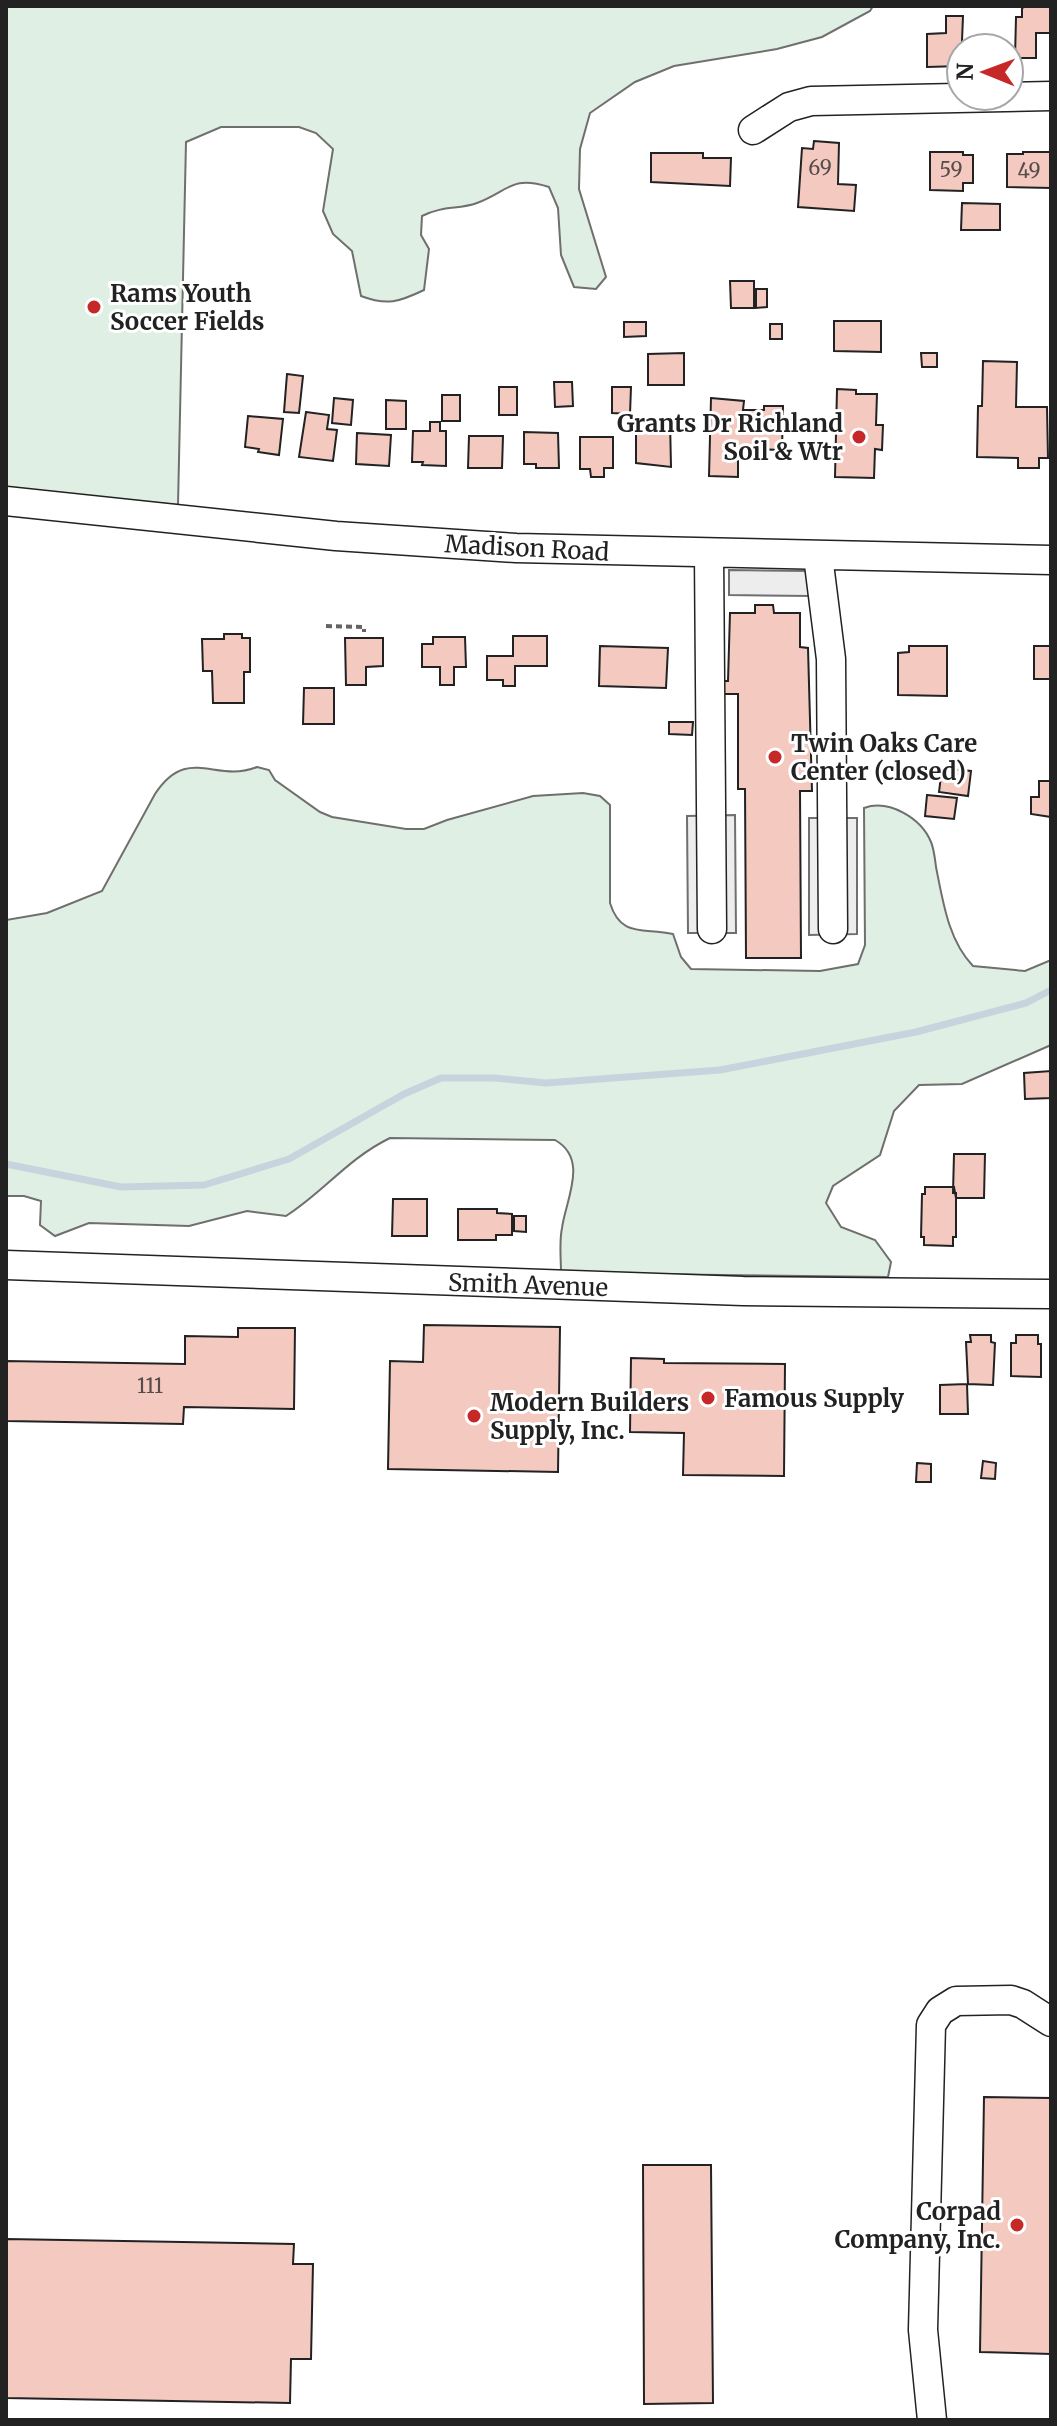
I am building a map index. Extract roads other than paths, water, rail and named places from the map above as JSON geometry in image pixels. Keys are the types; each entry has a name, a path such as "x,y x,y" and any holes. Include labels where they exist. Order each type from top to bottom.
{"street":[{"path":"753,130 789,107 811,101 1051,96"},
{"name":"Madison Road","path":"6,501 404,542 709,554 1051,560"},
{"path":"709,554 712,929"},
{"path":"818,556 831,659 833,929"},
{"name":"Smith Avenue","path":"6,1265 711,1290 1051,1294"},
{"path":"932,2420 923,2330 931,2025 940,2011 956,2001 1011,2000 1051,2022"}],"waterway":[{"path":"6,1164 121,1187 204,1185 289,1159 404,1094 441,1078 495,1078 546,1083 720,1070 916,1032 1026,1003 1051,990"}],"place":[{"name":"Rams Youth Soccer Fields","path":"94,307"},
{"name":"Grants Dr Richland Soil & Wtr","path":"859,437"},
{"name":"Twin Oaks Care Center (closed)","path":"775,757"},
{"name":"Famous Supply","path":"708,1398"},
{"name":"Modern Builders Supply, Inc.","path":"474,1416"},
{"name":"Corpad Company, Inc.","path":"1017,2225"}]}
